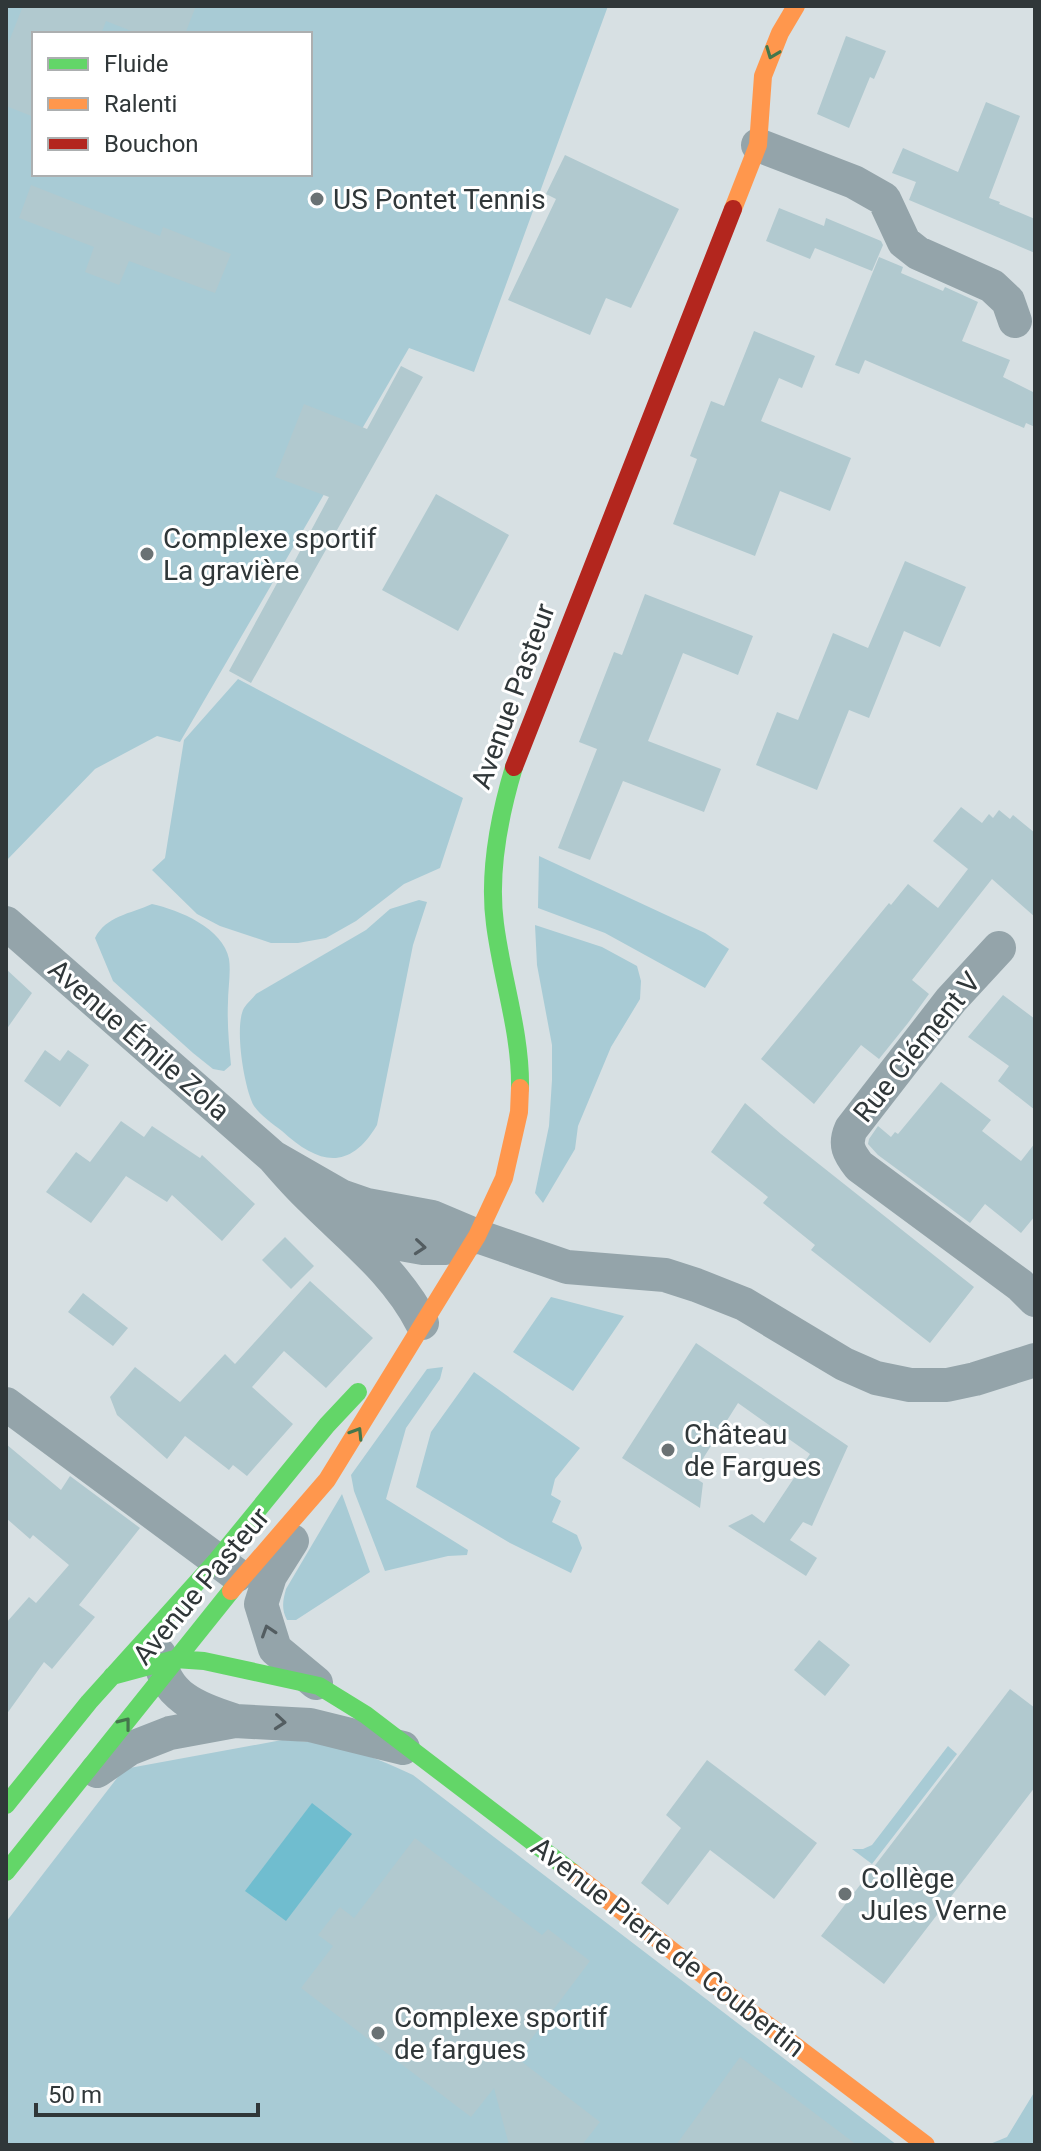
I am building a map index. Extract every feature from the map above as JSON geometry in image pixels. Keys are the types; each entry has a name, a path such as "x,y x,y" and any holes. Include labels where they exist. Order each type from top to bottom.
{"main road":[{"name":"Avenue Pasteur","path":"8,1797 112,1676 220,1571 327,1480 477,1236 504,1178 519,1112 520,1077 494,909 494,855 500,813 522,742 758,145 763,76 780,33 796,6"},
{"name":"Avenue Pasteur","path":"758,145 768,135 777,116"},
{"name":"Avenue Pasteur","path":"220,1571 327,1425 422,1323"},
{"name":"Avenue Pierre de Coubertin","path":"112,1676 204,1661 319,1686 366,1715 926,2145"},
{"name":"Avenue Pasteur","path":"21,1846 77,1785 166,1665"}],"street":[{"path":"758,145 820,167 884,199 904,242 918,253 992,286 1008,301 1015,321"},
{"name":"Avenue Émile Zola","path":"6,923 273,1157 401,1290 422,1323"},
{"name":"Rue Clément V","path":"999,948 951,1000 851,1129 847,1139 848,1152 859,1166 1020,1285 1035,1300"},
{"name":"Avenue Émile Zola","path":"273,1157 341,1196 367,1205 432,1217 567,1267 665,1275 696,1285 744,1304 844,1364 876,1378 910,1385 947,1385 1035,1360"},
{"path":"350,1235 423,1248 446,1248 477,1236"},
{"path":"6,1404 220,1571 162,1636 159,1649 166,1665"},
{"name":"Avenue Pierre de Coubertin","path":"319,1686 275,1649 261,1604 270,1576 327,1480"},
{"name":"Avenue Pierre de Coubertin","path":"166,1665 173,1689 184,1700 200,1710 235,1721"},
{"name":"Avenue Pierre de Coubertin","path":"77,1785 129,1749 170,1733 235,1721 310,1725 410,1749"},
{"path":"8,1797 22,1810 25,1827 21,1846"}],"shaded area":[{"name":"Complexe sportif La gravière","path":"6,6 608,6 474,372 409,348 180,742 157,736 95,769 6,861"},
{"path":"238,679 463,798 440,868 404,884 356,921 326,938 298,943 271,943 220,926 197,914 152,870 165,858 184,740"},
{"path":"539,856 705,933 729,949 705,988 605,933 538,908"},
{"path":"419,900 427,902 413,945 377,1125 366,1140 344,1156 320,1156 295,1142 254,1106 242,1057 240,1028 244,1008 256,994 366,930 390,909"},
{"path":"152,904 198,922 225,948 230,964 228,1018 231,1065 224,1071 213,1069 193,1053 113,981 95,938 112,920"},
{"path":"535,925 602,947 637,966 641,981 640,999 611,1047 578,1126 575,1149 543,1203 535,1193 549,1126 552,1045 537,965"},
{"path":"551,1297 624,1316 573,1391 513,1352"},
{"path":"443,1367 440,1379 406,1428 386,1499 468,1550 467,1555 448,1556 385,1571 354,1491 351,1475 427,1369"},
{"path":"474,1372 580,1448 555,1479 551,1495 561,1501 552,1522 577,1535 582,1548 571,1573 510,1543 416,1487 431,1432"},
{"path":"342,1494 370,1572 296,1620 287,1620 283,1604 286,1589"},
{"name":"Complexe sportif de fargues","path":"282,1740 350,1750 413,1775 897,2145 6,2145 6,1922 124,1769"},
{"path":"948,1746 957,1754 872,1864 852,1849 872,1845"},
{"path":"1035,2091 1035,2145 990,2144 1007,2137"}],"water":[{"path":"312,1803 352,1834 286,1921 245,1891"}],"building":[{"path":"23,6 196,6 186,32 134,32 106,21 102,32 32,32 32,116 6,106 6,49"},
{"path":"846,36 886,51 874,79 870,77 849,128 817,114"},
{"path":"986,102 1020,116 989,198 1035,219 1035,253 909,200 916,182 892,173 903,148 958,172"},
{"path":"565,155 679,209 631,308 606,298 590,335 508,300 556,199 546,194"},
{"path":"31,185 160,236 163,227 231,254 215,293 129,261 119,285 85,272 94,247 19,218"},
{"path":"779,208 824,226 826,218 881,241 883,245 872,271 815,248 810,259 766,241"},
{"path":"879,257 903,267 901,273 943,291 945,287 978,302 962,341 1010,360 1003,377 1035,393 1035,427 1026,423 1024,428 865,360 859,374 835,365"},
{"path":"754,331 815,356 802,388 779,378 761,421 851,458 830,511 780,491 755,556 673,524 697,459 690,456 711,401 724,406"},
{"path":"401,366 423,377 251,683 229,671 287,565 291,568 329,497 275,477 304,404 367,429"},
{"path":"436,494 509,535 458,631 382,590"},
{"path":"905,561 966,587 940,647 904,631 869,718 849,710 817,790 756,765 777,712 798,720 833,633 868,648"},
{"path":"645,594 753,636 738,675 683,653 648,741 721,769 704,812 623,781 590,860 558,848 597,749 579,742 614,652 622,655"},
{"path":"961,807 982,823 989,814 993,818 999,810 1010,819 1013,815 1035,833 1035,917 992,879 912,980 929,994 908,1023 879,1059 861,1045 814,1104 761,1059 908,884 938,908 968,869 933,841"},
{"path":"6,969 32,993 6,1030"},
{"path":"1003,995 1035,1019 1035,1110 998,1081 1009,1066 968,1037"},
{"path":"45,1050 60,1061 68,1050 89,1065 60,1107 24,1081"},
{"path":"941,1082 991,1120 982,1131 1021,1161 1035,1143 1035,1216 1021,1233 985,1204 970,1223 878,1155 868,1144 878,1126 891,1137 895,1132 898,1134"},
{"path":"745,1103 974,1287 930,1343 811,1250 815,1245 763,1203 768,1197 711,1152"},
{"path":"121,1121 144,1137 152,1126 200,1158 202,1155 255,1204 222,1241 172,1195 167,1202 126,1176 91,1223 46,1192 76,1152 90,1162"},
{"path":"285,1237 314,1266 291,1289 262,1260"},
{"path":"310,1281 373,1338 326,1388 284,1351 252,1387 293,1424 247,1476 233,1465 229,1470 185,1436 167,1459 117,1415 110,1397 135,1367 180,1402 225,1354 235,1364"},
{"path":"83,1293 128,1328 113,1346 68,1312"},
{"name":"Château de Fargues","path":"696,1343 848,1446 812,1526 803,1522 790,1540 817,1558 806,1576 728,1526 752,1514 764,1523 810,1454 738,1403 692,1476 703,1483 700,1508 622,1458"},
{"path":"6,1444 61,1490 70,1476 140,1528 79,1605 95,1617 52,1669 44,1662 6,1715 6,1623 29,1597 36,1603 69,1565 33,1535 30,1539 6,1518"},
{"path":"819,1640 850,1665 825,1696 794,1670"},
{"path":"1010,1689 1035,1708 1035,1787 884,1984 821,1936"},
{"path":"707,1760 817,1843 774,1899 710,1850 668,1905 641,1883 681,1828 666,1815"},
{"path":"415,1838 542,1935 548,1929 590,1961 517,2058 600,2122 582,2145 509,2145 494,2088 471,2117 301,1988 333,1946 318,1935 340,1907 354,1918"},
{"path":"740,2057 857,2145 676,2145"}],"traffic: fast":[{"path":"514,767 496,845 493,904 518,1047 520,1088"},
{"path":"6,1805 89,1702 217,1560 327,1425 358,1392"},
{"path":"6,1872 231,1591"},
{"path":"112,1676 175,1659 204,1661 319,1686 366,1715 572,1872"}],"traffic: slow":[{"path":"733,209 758,145 763,76 780,33 796,6"},
{"path":"231,1591 327,1480 477,1236 504,1178 519,1112 520,1088"},
{"path":"572,1872 926,2145"}],"traffic: jam":[{"path":"514,767 733,209"}],"place":[{"name":"US Pontet Tennis","path":"317,199"},
{"name":"Complexe sportif La gravière","path":"147,554"},
{"name":"Château de Fargues","path":"668,1450"},
{"name":"Collège Jules Verne","path":"845,1894"},
{"name":"Complexe sportif de fargues","path":"378,2033"}]}
